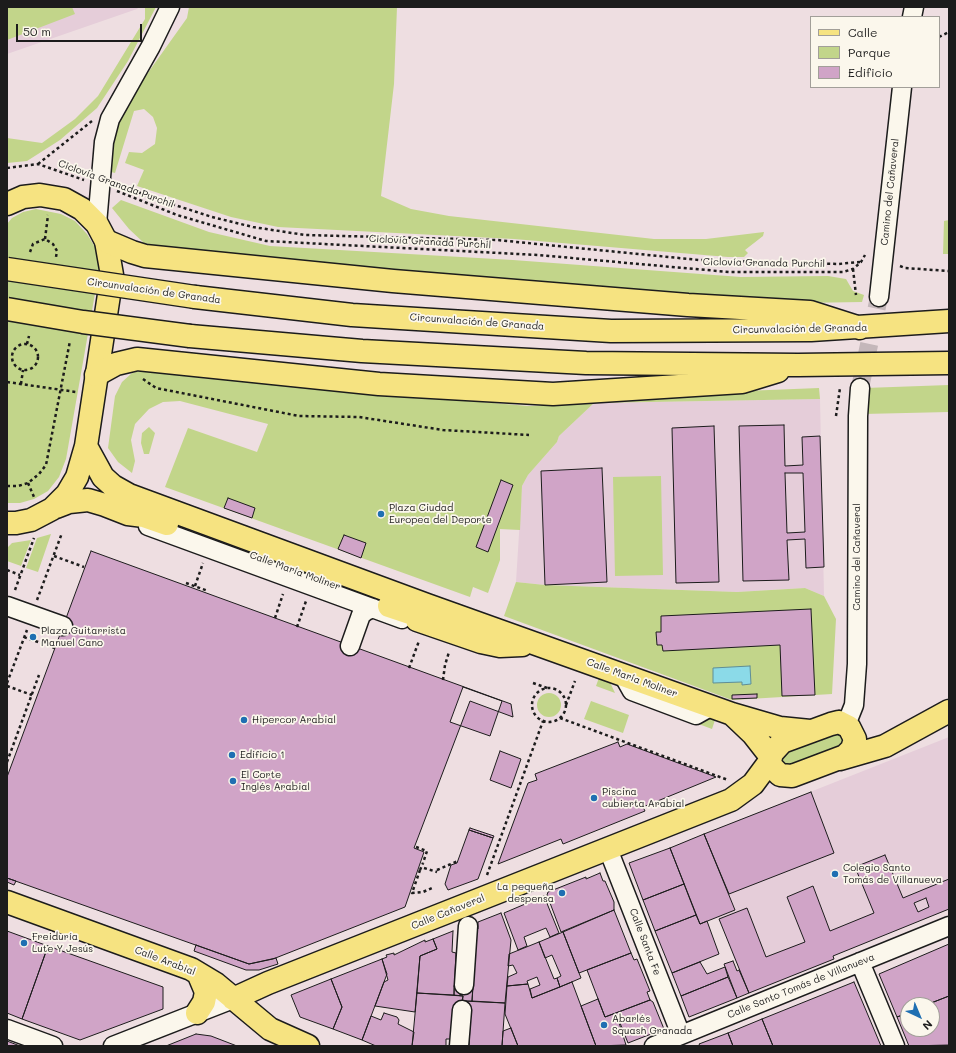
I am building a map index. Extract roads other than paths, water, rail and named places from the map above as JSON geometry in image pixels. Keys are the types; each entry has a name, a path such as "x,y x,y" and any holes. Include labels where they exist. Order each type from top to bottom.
{"main road":[{"path":"7,204 23,197 40,195 52,196 64,200 82,209 102,232 132,252 145,256 401,282 688,305 810,312 860,328"},
{"path":"9,524 34,519 56,507 76,480 86,446 112,275 102,232"},
{"name":"Circunvalación de Granada","path":"7,269 195,297 352,315 610,330 803,330 860,328 949,321"},
{"path":"7,309 83,322 190,336 362,351 586,363 798,365 949,363"},
{"path":"96,375 116,364 137,359 379,384 553,394 742,382 798,365"},
{"name":"Calle María Moliner","path":"86,446 104,477 113,486 123,506 144,516 416,615 417,620 532,642 732,714 780,728 810,731"},
{"name":"Calle María Moliner","path":"56,507 70,502 83,500 123,506 484,634"},
{"name":"Calle María Moliner","path":"732,714 753,734 770,759 772,767 777,773 792,776 840,759 877,749 949,711"},
{"name":"Calle Cañaveral","path":"233,999 268,983 731,800 753,784 770,759 774,750 782,742 835,723 849,727"},
{"path":"849,727 866,736 881,738 899,737"},
{"path":"840,759 850,752 855,744 855,736 849,727"},
{"name":"Calle Arabial","path":"7,902 198,973 216,984 270,1029 308,1046"},
{"path":"197,1013 204,1002 206,992 198,973"}],"street":[{"path":"102,232 104,142 110,119 151,46 170,7"},
{"name":"Camino del Cañaveral","path":"878,297 902,88"},
{"name":"Camino del Cañaveral","path":"849,727 854,706 857,664 858,424 860,388"},
{"path":"123,506 146,525 364,609 412,623 417,620"},
{"path":"10,600 63,626"},
{"path":"350,646 364,609"},
{"name":"Calle Santa Fe","path":"608,849 681,1035"},
{"name":"Calle Cañaveral","path":"464,985 468,926"},
{"name":"Calle Santo Tomás de Villanueva","path":"654,1046 949,926"},
{"path":"860,962 895,1046"},
{"name":"Calle Cañaveral","path":"113,1046 126,1043 233,999"},
{"path":"459,1046 462,1010"},
{"path":"7,1029 53,1046"}],"water":[{"path":"750,666 751,684 742,685 742,682 713,683 713,668"}],"tunnel":[{"path":"860,388 879,297"}],"place":[{"name":"Plaza Ciudad Europea del Deporte","path":"381,514"},
{"name":"Plaza Guitarrista Manuel Cano","path":"33,637"},
{"name":"Hipercor Arabial","path":"244,720"},
{"name":"Edificio 1","path":"232,755"},
{"name":"El Corte Inglés Arabial","path":"233,781"},
{"name":"Piscina cubierta Arabial","path":"594,798"},
{"name":"Colegio Santo Tomás de Villanueva","path":"835,874"},
{"name":"La pequeña despensa","path":"562,893"},
{"name":"Freiduría Lute Y Jesús","path":"24,943"},
{"name":"Abarlés Squash Granada","path":"604,1025"}]}
